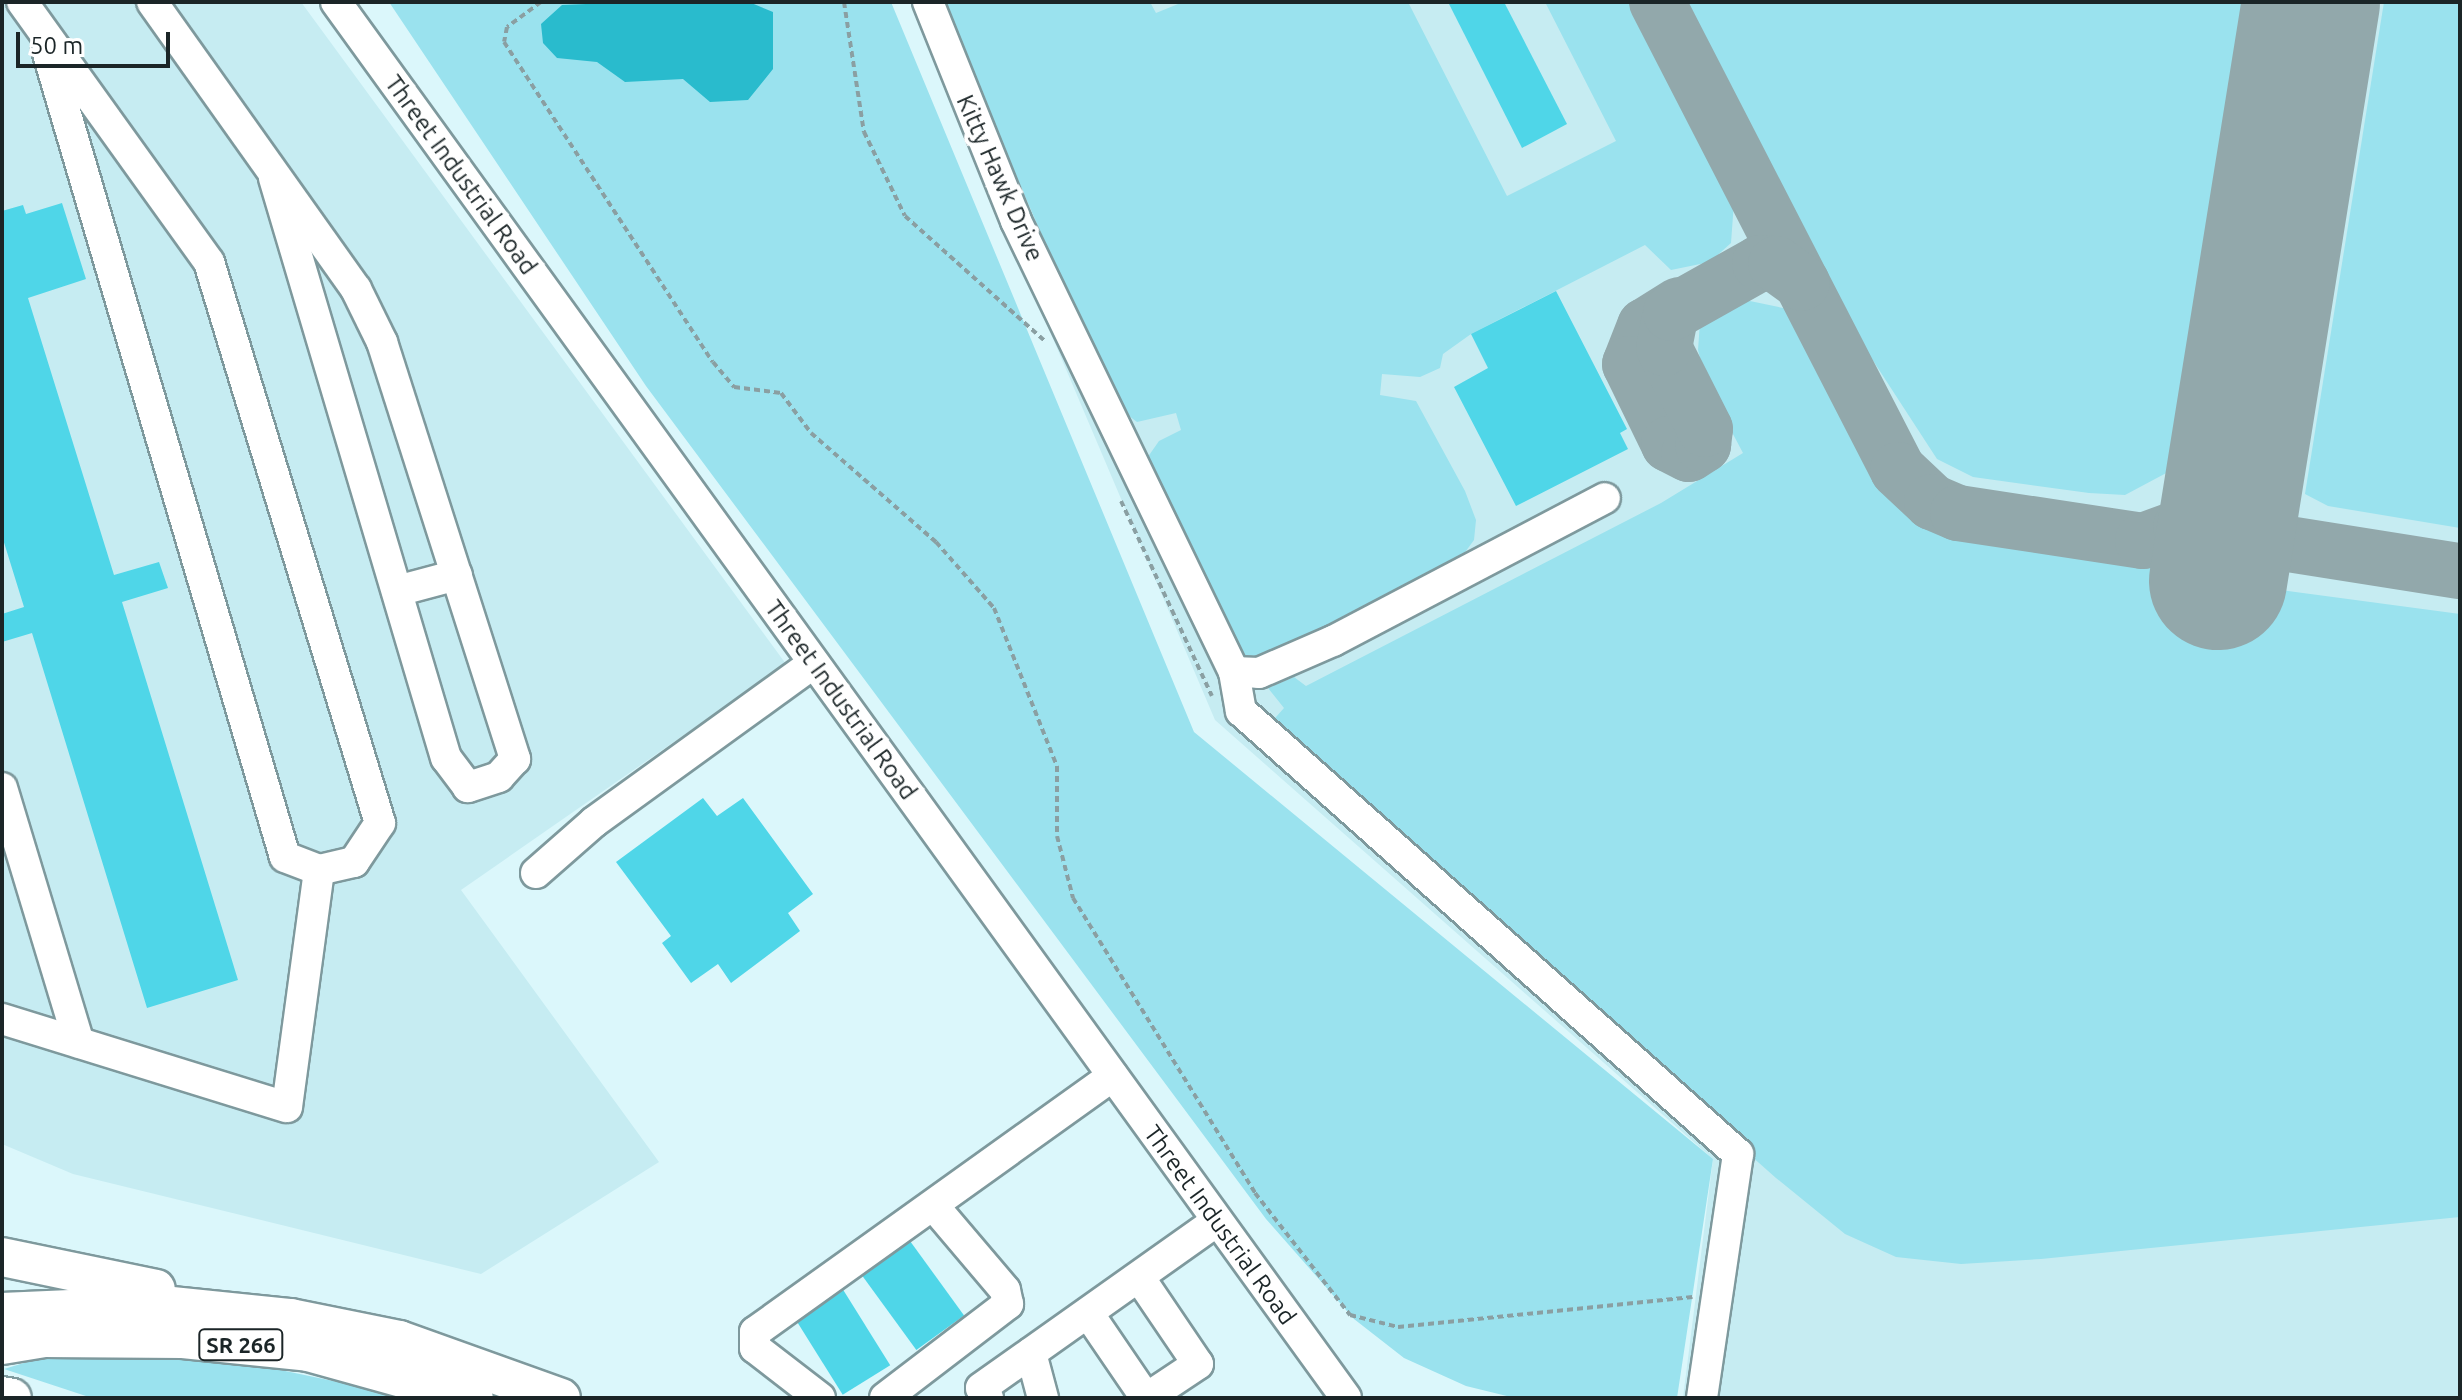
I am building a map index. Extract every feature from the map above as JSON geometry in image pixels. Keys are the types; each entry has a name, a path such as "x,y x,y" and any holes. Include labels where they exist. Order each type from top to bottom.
{"main road":[{"path":"2,1257 291,1318"},
{"name":"SR 266","path":"2,1312 162,1305 291,1318 399,1340 561,1398"},
{"name":"SR 266","path":"2,1345 44,1338 183,1339 308,1352 474,1398"},
{"path":"2,1396 12,1398"}],"street":[{"path":"22,2 209,262 380,823 354,862 319,870 285,857 41,29"},
{"path":"152,2 274,178 356,289 382,342 515,759 499,777 468,787 446,758 274,178"},
{"name":"Threet Industrial Road","path":"336,2 1346,1398"},
{"name":"Kitty Hawk Drive","path":"928,2 1016,221 1234,672 1241,711 1738,1154 1702,1398"},
{"path":"1234,672 1259,673 1333,641 1605,498"},
{"path":"397,591 457,575"},
{"path":"536,873 594,822 814,663"},
{"path":"2,788 79,1043"},
{"path":"2,1019 287,1107 319,870"},
{"path":"820,1398 755,1348 755,1332 1113,1076"},
{"path":"885,1398 1008,1304 1005,1290 933,1205"},
{"path":"988,1398 981,1388 1217,1221"},
{"path":"1088,1313 1146,1398 1198,1364 1139,1277"},
{"path":"1031,1353 1043,1398"}],"path":[{"path":"541,2 507,27 504,42 713,362 734,387 781,393 811,433 936,542 994,608 1057,766 1057,836 1073,898 1255,1193 1350,1315 1398,1327 1694,1297"}],"shaded area":[{"path":"2,2 301,2 786,664 461,890 659,1162 481,1274 73,1174 2,1144"},
{"path":"389,2 891,2 1194,732 1713,1159 1677,1398 1515,1398 1466,1386 1404,1358 1354,1319 1266,1219 646,386"},
{"path":"749,2 773,12 773,69 748,100 710,102 683,79 625,82 597,62 557,58 543,43 541,24 562,5"},
{"path":"910,2 2460,2 2460,1398 1683,1398 1713,1159 1215,720"},
{"path":"941,2 1150,2 1156,13 1183,2 1408,2 1507,196 1616,141 1545,2 1632,2 1734,202 1731,243 1710,262 1671,270 1645,245 1471,334 1443,354 1440,368 1420,377 1382,374 1380,395 1416,401 1465,491 1476,520 1474,540 1463,555 1330,629 1257,661 1242,660 1145,461 1159,441 1181,430 1176,413 1137,422 1116,406"},
{"path":"1684,2 2243,2 2197,298 2195,318 2204,321 2182,455 2170,471 2125,495 1973,477 1937,459 1846,319"},
{"path":"2384,2 2460,2 2460,528 2328,506 2305,494"},
{"path":"1745,300 1788,309 1890,500 1927,527 2288,591 2460,614 2460,1217 2041,1259 1961,1264 1896,1257 1845,1234 1776,1178 1267,727 1284,708 1268,688 1294,677 1306,686 1661,503 1743,453 1707,385 1698,350 1700,322"},
{"path":"114,1356 242,1362 415,1398 92,1398 4,1369 37,1359"}],"building":[{"path":"1448,2 1504,2 1567,124 1522,148"},
{"path":"62,203 86,279 28,298 114,575 159,562 168,588 122,602 238,980 147,1008 32,633 2,642 2,614 24,607 2,536 2,211 23,205 26,214"},
{"path":"1556,291 1627,429 1620,433 1628,449 1516,506 1454,387 1488,368 1471,334"},
{"path":"703,798 717,816 743,798 813,894 788,913 800,931 731,983 718,964 691,983 662,943 671,936 616,862"},
{"path":"910,1241 964,1315 916,1350 862,1276"},
{"path":"842,1288 890,1365 843,1395 795,1318"}],"taxiway":[{"path":"1657,2 1898,470 1932,502 1958,513 2143,541 2181,527 2460,571"},
{"path":"1679,305 1645,326 1630,364 1669,444 1689,454 1703,445 1705,429 1664,348 1671,313 1760,263 1776,264 1802,283"}],"runway":[{"path":"2218,581 2311,2"}]}
